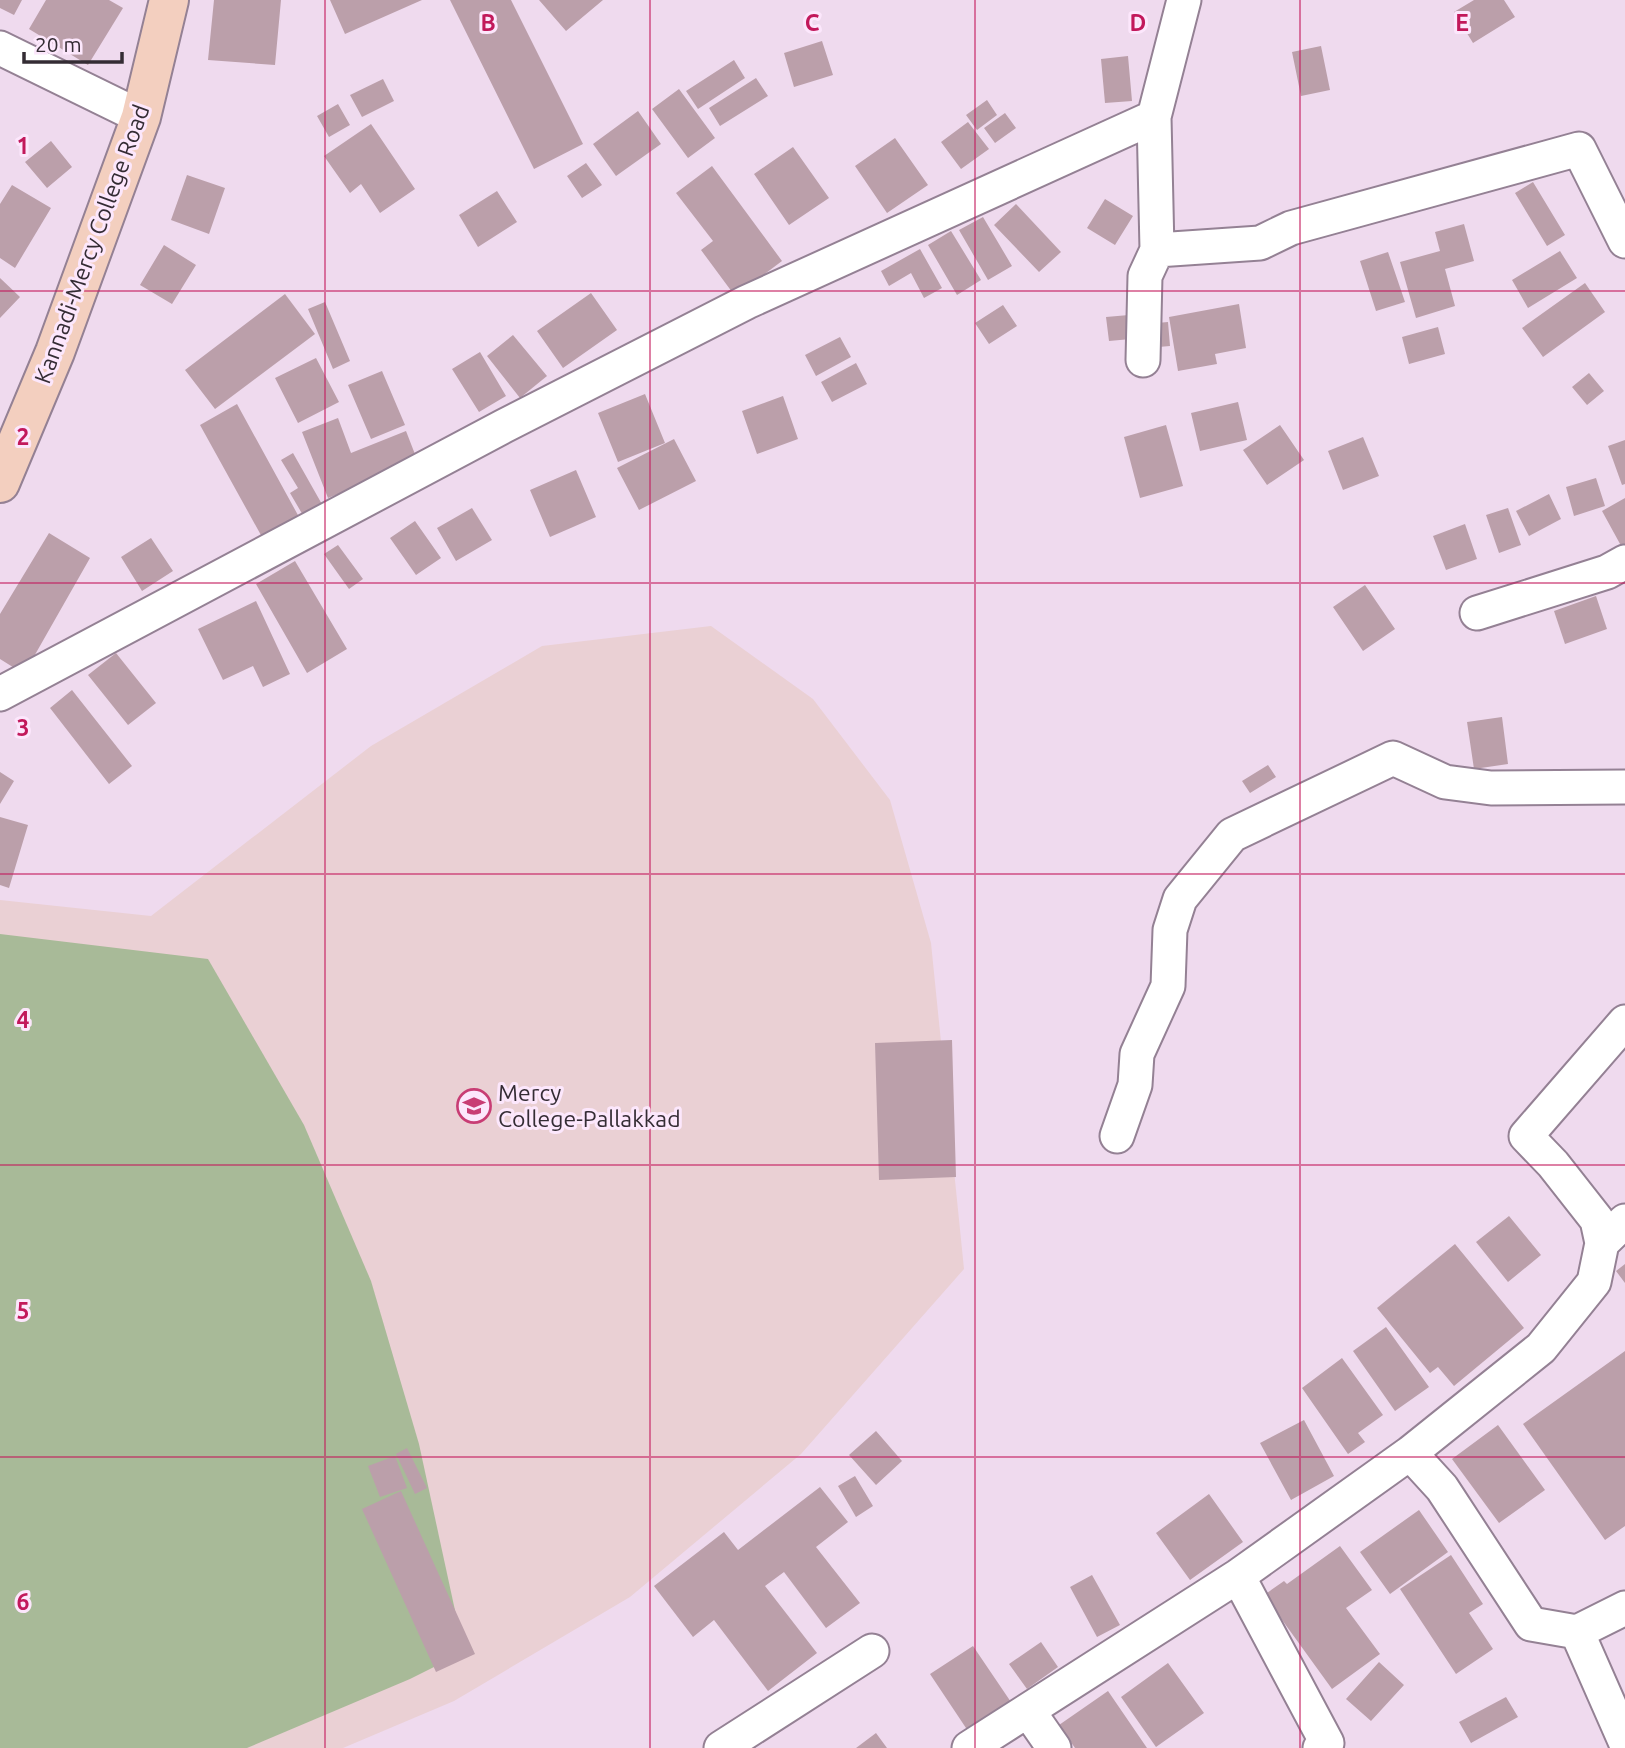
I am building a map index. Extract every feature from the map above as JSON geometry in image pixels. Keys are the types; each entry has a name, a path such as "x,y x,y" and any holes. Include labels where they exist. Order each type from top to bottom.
{"main road":[{"name":"Kannadi-Mercy College Road","path":"0,483 55,352 141,117 169,0"}],"street":[{"path":"1143,360 1145,276 1157,250 1154,117 1184,0"},
{"path":"0,48 141,117"},
{"path":"0,694 492,432 735,309 1154,117"},
{"path":"1157,250 1260,243 1290,228 1579,149 1625,241"},
{"path":"1478,613 1607,572 1625,562"},
{"path":"1117,1136 1135,1085 1138,1054 1168,986 1170,930 1180,900 1232,835 1393,758 1445,782 1479,786 1625,787"},
{"path":"969,1748 1238,1576 1410,1453 1541,1348 1594,1282 1613,1232 1597,1220 1553,1164 1526,1136 1625,1022"},
{"path":"1410,1453 1443,1488 1531,1624 1577,1632 1625,1608"},
{"path":"1238,1576 1327,1743 1320,1748"},
{"path":"1577,1632 1625,1741"},
{"path":"721,1748 872,1651"},
{"path":"1029,1712 1054,1748"}],"shaded area":[{"name":"Mercy College-Pallakkad","path":"711,626 813,699 890,800 931,943 964,1269 801,1454 630,1597 454,1701 343,1748 0,1748 0,900 151,916 371,746 542,646"}],"green space":[{"path":"0,934 208,959 304,1125 371,1281 419,1444 464,1652 410,1679 247,1748 0,1748"}],"building":[{"path":"0,0 22,0 14,15 0,8"},
{"path":"46,0 109,0 123,8 88,65 29,29"},
{"path":"214,0 281,0 275,65 208,60"},
{"path":"330,0 422,0 345,34"},
{"path":"450,0 511,0 583,144 534,169"},
{"path":"539,0 603,0 566,31"},
{"path":"1474,0 1504,0 1515,17 1473,43 1454,12"},
{"path":"822,41 833,75 794,87 784,53"},
{"path":"1321,46 1330,90 1301,96 1292,52"},
{"path":"1128,56 1132,101 1105,103 1101,59"},
{"path":"734,60 745,78 698,109 686,91"},
{"path":"756,78 768,96 720,126 709,108"},
{"path":"383,79 394,101 362,117 350,95"},
{"path":"679,89 715,138 688,158 652,109"},
{"path":"987,100 997,115 977,130 966,115"},
{"path":"338,104 350,125 329,137 317,116"},
{"path":"638,111 661,144 616,176 593,144"},
{"path":"1005,113 1016,128 995,143 984,128"},
{"path":"968,122 989,149 961,169 941,142"},
{"path":"371,124 415,189 380,213 361,184 350,193 324,156"},
{"path":"895,138 928,185 887,213 855,166"},
{"path":"51,141 72,167 47,188 25,162"},
{"path":"793,147 829,198 789,225 754,174"},
{"path":"586,163 602,185 582,198 567,176"},
{"path":"712,166 782,261 735,296 701,250 713,241 676,193"},
{"path":"187,175 225,188 209,234 171,220"},
{"path":"1533,182 1565,235 1547,246 1515,193"},
{"path":"12,185 51,208 15,268 0,258 0,204"},
{"path":"497,191 517,222 478,247 459,215"},
{"path":"1105,199 1133,216 1115,245 1087,228"},
{"path":"1016,204 1061,252 1039,272 994,225"},
{"path":"983,217 1012,266 988,280 959,230"},
{"path":"1464,224 1474,261 1445,269 1455,306 1416,318 1400,262 1440,251 1435,232"},
{"path":"951,231 981,280 957,295 928,245"},
{"path":"164,245 196,265 172,304 140,285"},
{"path":"920,249 942,288 924,298 911,273 889,286 881,271"},
{"path":"1560,251 1577,278 1528,308 1512,280"},
{"path":"1388,252 1405,302 1376,311 1360,261"},
{"path":"0,278 20,297 0,318"},
{"path":"1585,283 1605,312 1543,357 1522,328"},
{"path":"591,293 617,330 563,368 537,331"},
{"path":"285,294 315,334 215,409 185,370"},
{"path":"325,302 350,361 333,369 308,309"},
{"path":"1239,304 1246,348 1215,354 1217,364 1178,371 1169,317"},
{"path":"1003,305 1017,326 989,344 975,323"},
{"path":"1129,315 1131,339 1109,341 1106,317"},
{"path":"1168,322 1170,346 1147,348 1146,324"},
{"path":"1438,327 1445,354 1409,364 1402,337"},
{"path":"513,335 547,376 520,398 487,356"},
{"path":"840,337 851,357 816,376 805,355"},
{"path":"480,352 506,396 479,412 452,369"},
{"path":"316,358 339,402 298,423 275,378"},
{"path":"856,363 867,384 832,402 821,382"},
{"path":"382,371 405,425 371,439 348,385"},
{"path":"1589,373 1604,391 1587,405 1572,387"},
{"path":"645,394 665,443 618,462 598,413"},
{"path":"783,396 798,439 757,454 742,411"},
{"path":"1238,402 1247,440 1200,451 1191,413"},
{"path":"237,404 299,517 262,537 200,425"},
{"path":"338,418 351,453 406,431 418,462 328,498 302,432"},
{"path":"1166,425 1183,486 1140,498 1124,437"},
{"path":"1280,425 1304,460 1267,485 1243,450"},
{"path":"1363,437 1379,476 1343,490 1328,451"},
{"path":"674,439 696,481 639,510 617,468"},
{"path":"1625,440 1625,484 1622,485 1608,446"},
{"path":"293,453 323,506 304,517 290,493 298,488 281,460"},
{"path":"576,470 596,517 550,537 530,490"},
{"path":"1596,478 1605,506 1574,516 1566,487"},
{"path":"1549,494 1561,519 1529,536 1516,511"},
{"path":"1625,498 1625,553 1602,511"},
{"path":"472,508 492,540 456,561 437,528"},
{"path":"1508,508 1521,545 1499,553 1486,515"},
{"path":"415,521 441,558 416,575 390,538"},
{"path":"1465,524 1477,559 1446,570 1433,536"},
{"path":"49,533 90,558 24,674 0,659 0,614"},
{"path":"151,538 173,571 142,591 121,557"},
{"path":"338,545 363,579 349,589 324,554"},
{"path":"295,561 347,649 307,673 256,584"},
{"path":"1365,585 1395,629 1363,651 1333,607"},
{"path":"1596,596 1607,629 1565,644 1554,611"},
{"path":"256,601 290,674 263,687 253,666 223,680 198,629"},
{"path":"116,653 156,703 128,725 88,675"},
{"path":"72,690 132,766 109,784 50,708"},
{"path":"1502,717 1508,764 1474,769 1467,722"},
{"path":"1268,765 1276,777 1250,793 1242,781"},
{"path":"0,772 14,781 0,804"},
{"path":"0,817 28,825 9,888 0,885"},
{"path":"952,1040 956,1177 879,1180 875,1043"},
{"path":"1509,1216 1541,1255 1508,1282 1476,1242"},
{"path":"1455,1244 1524,1328 1454,1386 1438,1367 1430,1373 1377,1308"},
{"path":"1625,1264 1625,1283 1616,1271"},
{"path":"1386,1327 1429,1387 1395,1411 1353,1351"},
{"path":"1625,1351 1625,1526 1605,1540 1523,1424"},
{"path":"1342,1358 1383,1415 1358,1433 1365,1442 1348,1454 1302,1388"},
{"path":"1304,1420 1334,1476 1291,1500 1260,1443"},
{"path":"1498,1425 1545,1490 1499,1523 1452,1459"},
{"path":"876,1431 902,1461 876,1485 849,1455"},
{"path":"407,1448 427,1488 415,1494 396,1454"},
{"path":"395,1456 407,1488 380,1497 368,1466"},
{"path":"855,1476 873,1506 856,1517 838,1486"},
{"path":"820,1487 848,1522 816,1547 860,1603 826,1628 784,1572 765,1586 817,1653 768,1691 714,1620 693,1637 654,1586 724,1532 738,1550"},
{"path":"401,1491 475,1654 436,1672 362,1509"},
{"path":"1209,1494 1243,1542 1190,1580 1156,1533"},
{"path":"1419,1510 1448,1552 1390,1594 1360,1552"},
{"path":"1340,1546 1372,1590 1346,1608 1380,1654 1332,1689 1264,1595 1284,1581 1287,1584"},
{"path":"1451,1555 1483,1604 1469,1613 1493,1649 1456,1674 1400,1589"},
{"path":"1092,1575 1120,1625 1097,1637 1070,1587"},
{"path":"1041,1642 1058,1667 1027,1689 1009,1664"},
{"path":"973,1646 1015,1708 972,1737 930,1674"},
{"path":"1379,1662 1404,1685 1371,1721 1346,1699"},
{"path":"1168,1663 1204,1713 1156,1747 1121,1697"},
{"path":"1108,1691 1147,1748 1075,1748 1059,1725"},
{"path":"1506,1697 1518,1717 1471,1743 1459,1722"},
{"path":"876,1733 887,1748 856,1748"}],"place":[{"name":"Mercy College-Pallakkad","path":"474,1106"}]}
